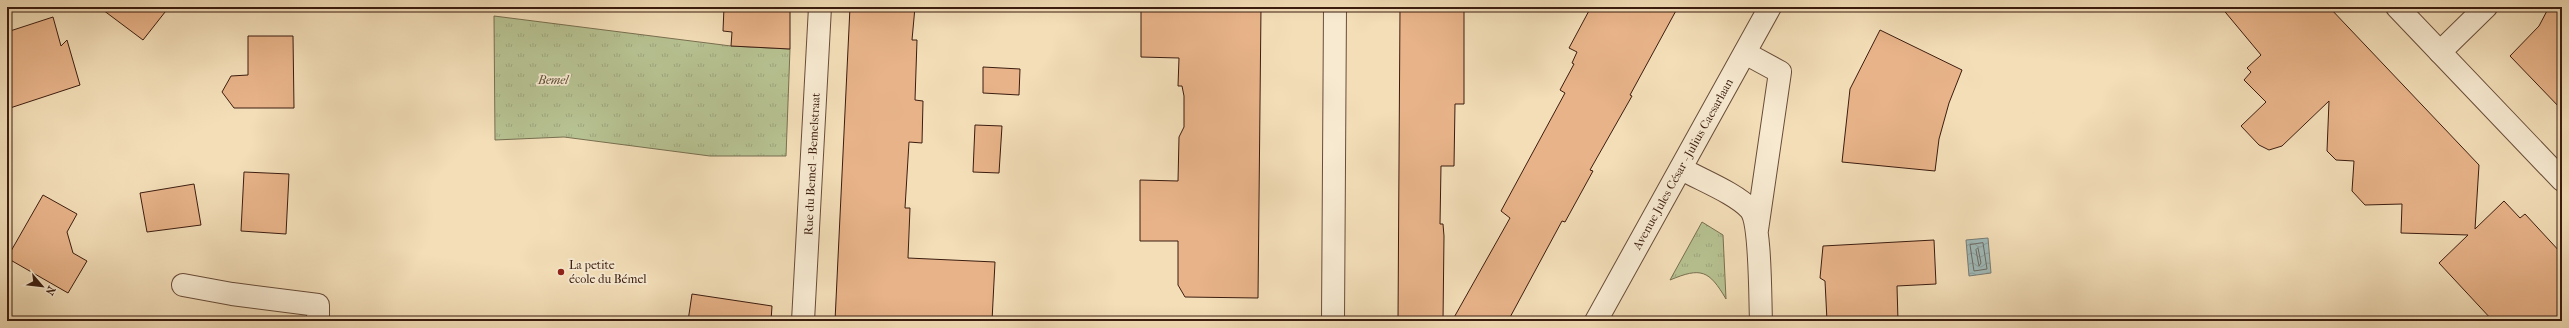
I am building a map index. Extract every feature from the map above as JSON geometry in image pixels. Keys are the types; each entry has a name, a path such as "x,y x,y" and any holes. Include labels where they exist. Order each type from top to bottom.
{"street":[{"name":"Rue du Bemel - Bemelstraat","path":"803,321 820,7"},
{"path":"1333,321 1335,7"},
{"name":"Avenue Jules César - Julius Caesarlaan","path":"1596,321 1682,169 1770,7"},
{"path":"2397,7 2562,180"},
{"path":"2440,52 2486,7"},
{"path":"1745,53 1780,72 1757,230 1761,321"},
{"path":"1682,169 1738,200 1751,210 1757,230"},
{"path":"183,285 232,294 318,305 318,321"}],"green space":[{"name":"Bemel","path":"494,16 731,46 790,49 786,156 710,156 564,137 495,140"},
{"path":"1702,222 1723,235 1726,299 1714,282 1703,274 1689,273 1670,280"}],"water":[{"path":"1988,238 1991,273 1969,276 1966,240"}],"building":[{"path":"99,7 169,7 143,40"},
{"path":"724,7 790,7 790,49 731,46 732,32 723,31"},
{"path":"850,7 915,7 912,40 917,40 915,100 923,101 922,143 909,142 905,208 910,208 908,258 995,262 992,321 835,321"},
{"path":"1141,7 1261,7 1258,298 1185,297 1178,285 1178,241 1140,241 1140,180 1178,181 1179,137 1184,127 1184,96 1182,86 1178,86 1179,58 1141,57"},
{"path":"1400,7 1464,7 1464,104 1455,104 1454,166 1441,166 1440,224 1443,224 1444,236 1443,321 1398,320"},
{"path":"1591,7 1678,7 1630,95 1632,96 1590,170 1593,171 1565,222 1562,221 1508,321 1452,321 1510,218 1501,211 1565,93 1560,90 1574,64 1572,63 1577,52 1569,48"},
{"path":"2221,7 2329,7 2479,165 2475,229 2504,201 2520,218 2525,214 2562,254 2562,321 2493,321 2439,263 2468,235 2401,233 2402,204 2365,205 2352,191 2354,161 2336,160 2327,151 2329,101 2282,146 2269,150 2259,145 2241,126 2266,102 2244,80 2251,72 2247,68 2261,55"},
{"path":"2549,7 2562,7 2562,110 2510,56 2539,26"},
{"path":"53,17 61,46 67,40 80,85 7,109 7,32"},
{"path":"1880,30 1962,70 1949,103 1939,139 1935,171 1842,162 1850,89"},
{"path":"248,36 293,36 294,108 234,108 222,92 231,76 248,75"},
{"path":"983,67 1020,69 1019,95 983,93"},
{"path":"975,125 1002,126 999,173 973,172"},
{"path":"244,172 289,174 286,234 241,231"},
{"path":"194,184 201,225 147,232 140,193"},
{"path":"43,195 77,214 67,232 73,253 87,261 68,293 7,258"},
{"path":"1934,240 1936,284 1897,286 1898,321 1827,321 1825,281 1820,278 1823,246"},
{"path":"692,294 772,306 771,321 688,321"}],"place":[{"name":"La petite école du Bémel","path":"561,272"}]}
